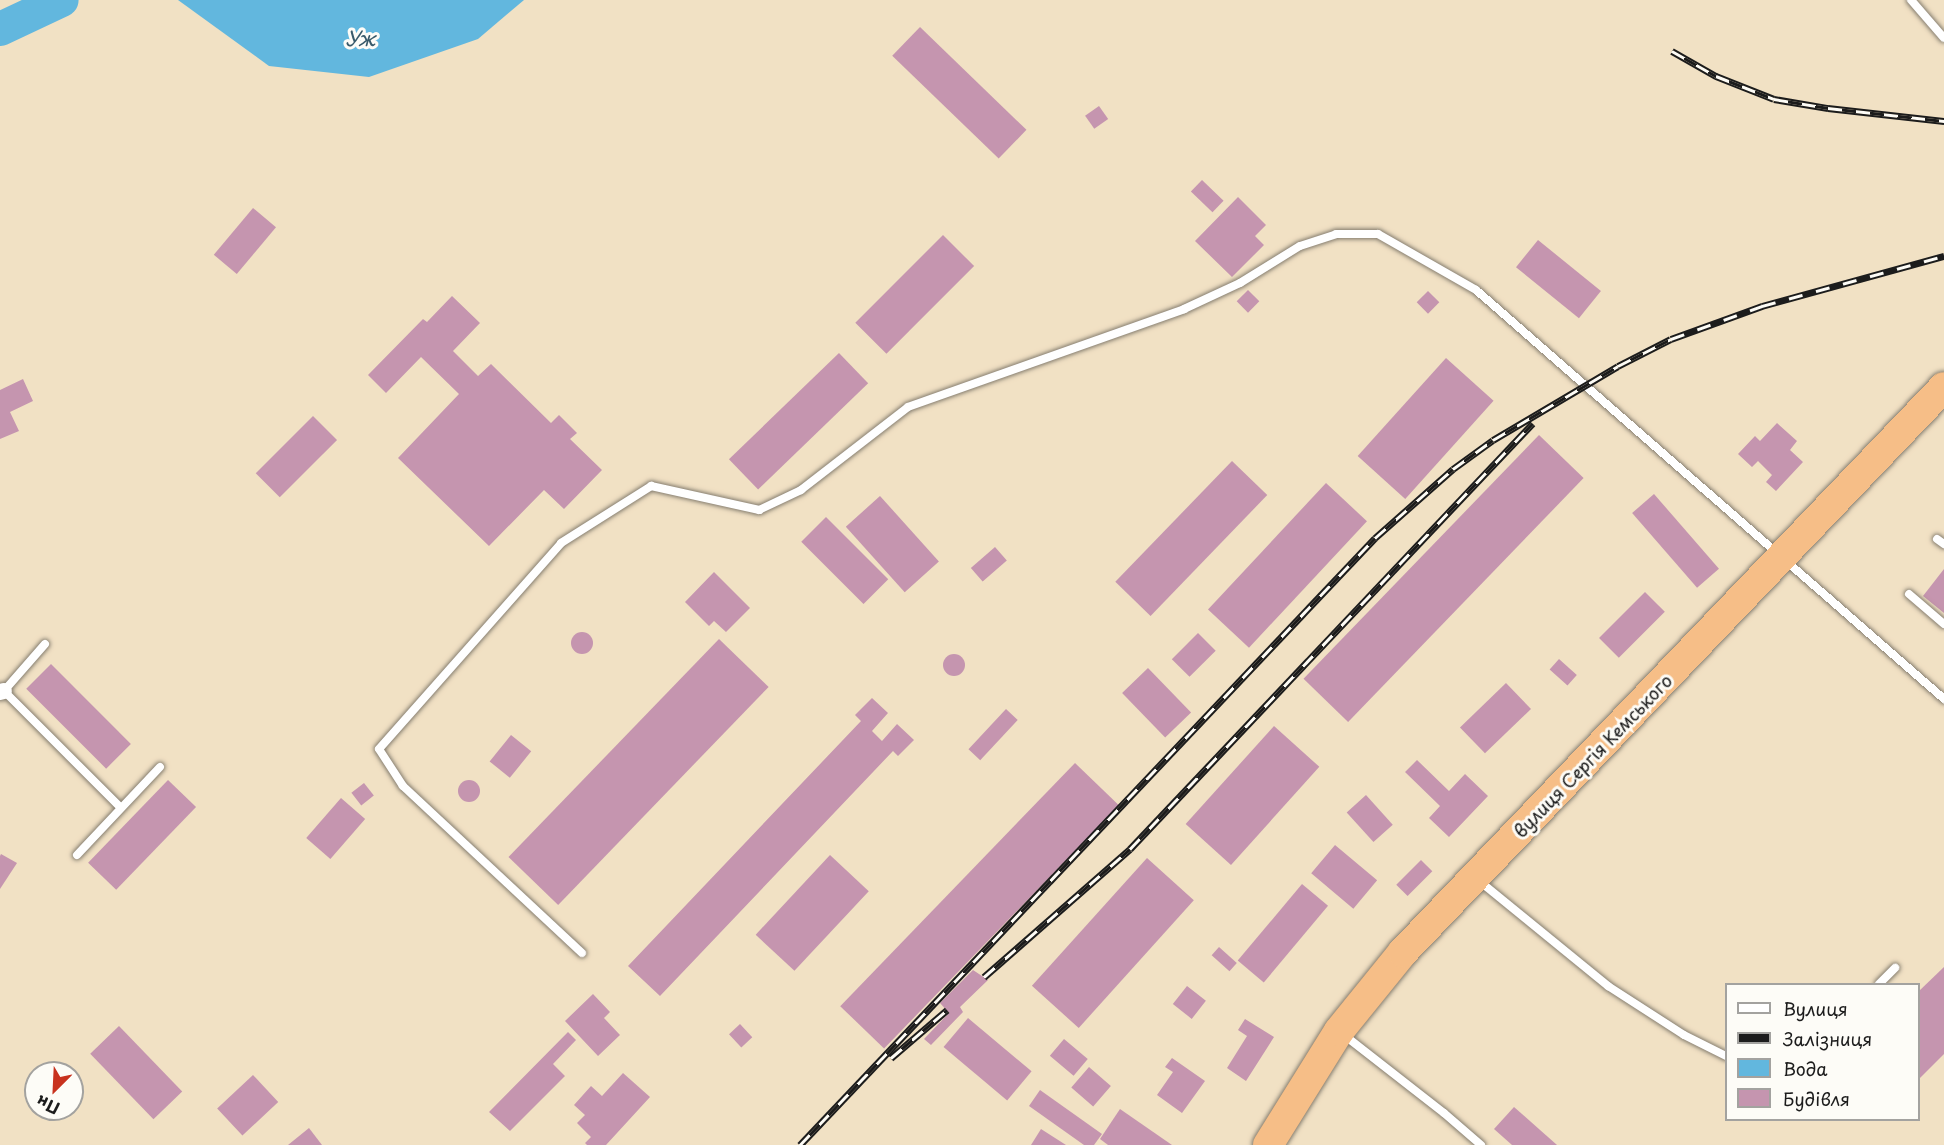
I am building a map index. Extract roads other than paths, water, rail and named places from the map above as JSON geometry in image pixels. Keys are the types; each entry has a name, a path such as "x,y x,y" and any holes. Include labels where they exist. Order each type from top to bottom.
{"highway":[{"name":"вулиця Сергія Кемського","path":"1268,1145 1339,1030 1403,952 1476,879 1944,387"}],"lane":[{"path":"1911,0 1944,38"},
{"path":"582,953 403,786 379,749 561,543 651,486 759,510 801,490 908,407 1184,309 1240,283 1300,246 1336,234 1378,234 1476,290 1944,699"},
{"path":"1909,594 1944,624"},
{"path":"45,644 2,692 121,808"},
{"path":"77,855 160,767"},
{"path":"1476,879 1608,986 1684,1035 1725,1056"},
{"path":"1880,983 1895,968"},
{"path":"1339,1030 1481,1145"}],"water":[{"name":"Уж","path":"178,0 524,0 478,39 369,77 269,66"}],"waterway":[{"name":"Уж","path":"0,29 62,0"}],"railway":[{"path":"1672,51 1716,76 1774,99 1828,108 1944,121"},
{"path":"800,1145 1375,538 1453,469 1493,440 1618,366 1671,339 1762,306 1944,256"},
{"path":"984,977 1130,849 1533,423"},
{"path":"891,1058 947,1010"}]}
